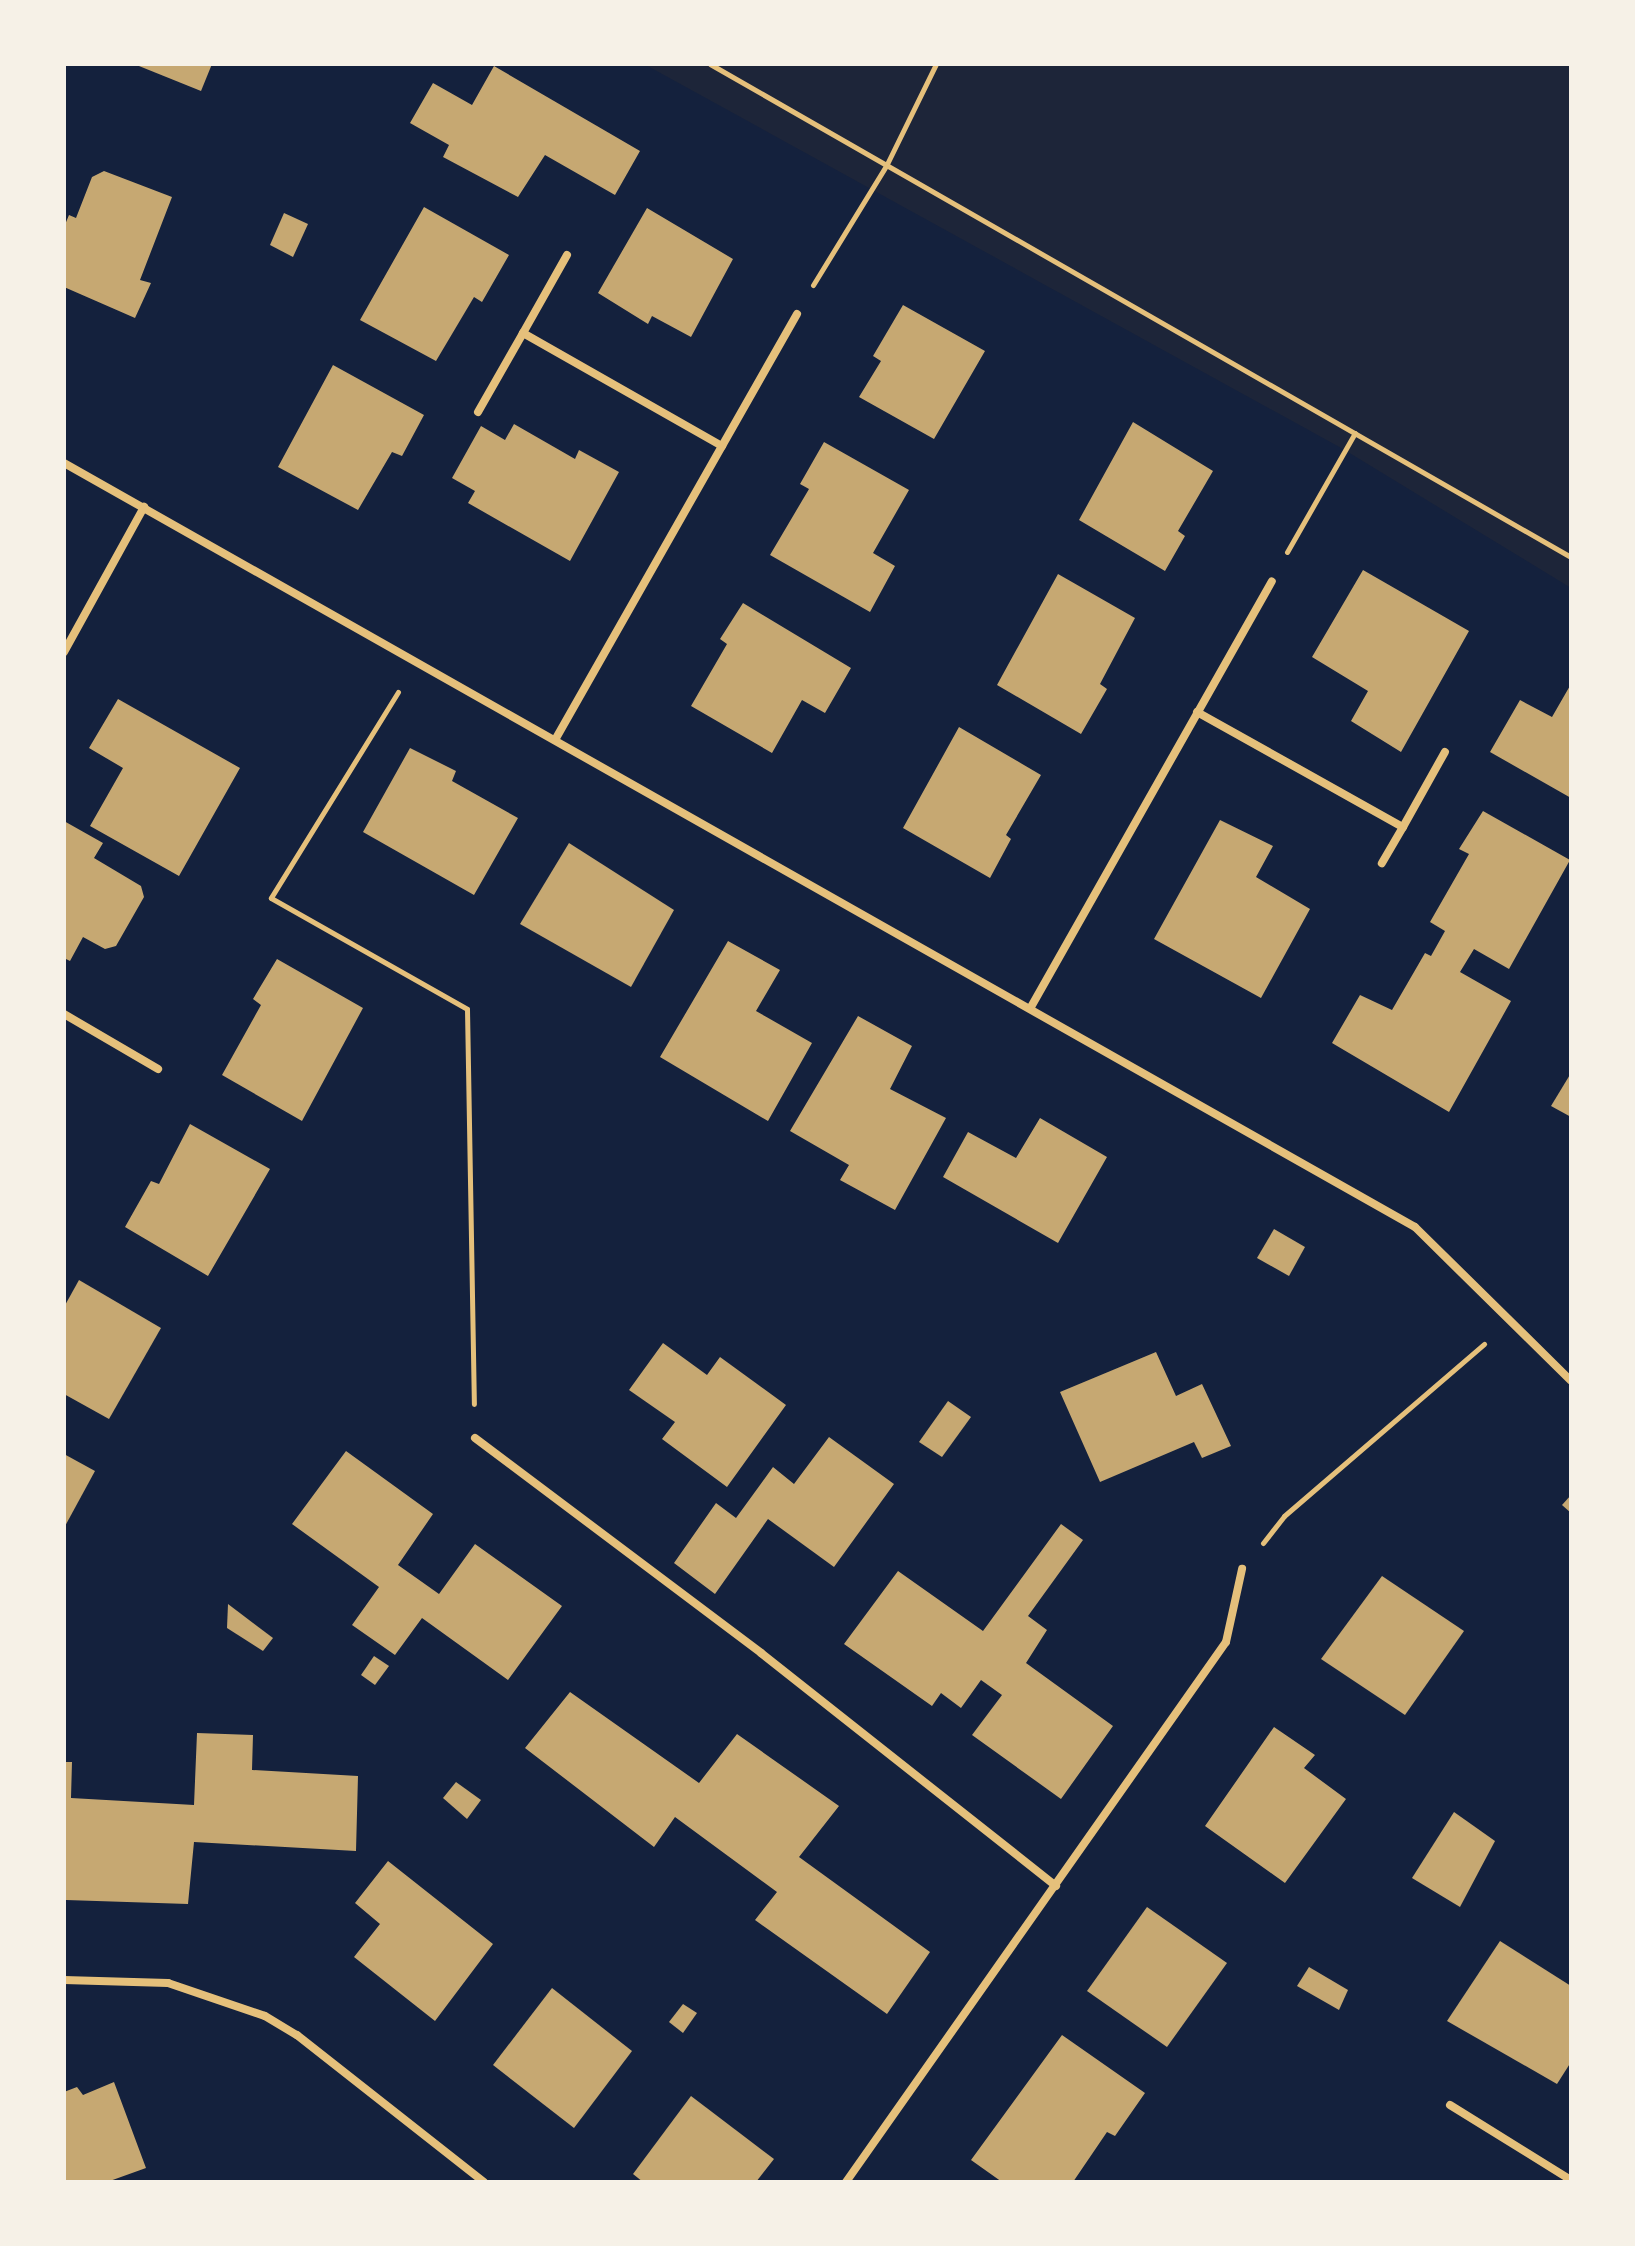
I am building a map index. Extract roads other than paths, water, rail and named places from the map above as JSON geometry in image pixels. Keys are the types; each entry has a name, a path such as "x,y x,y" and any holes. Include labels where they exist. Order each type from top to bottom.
{"street":[{"path":"478,412 567,255"},
{"path":"555,740 797,314"},
{"path":"523,333 722,446"},
{"path":"64,463 1031,1007 1415,1227 1571,1381"},
{"path":"64,652 144,507"},
{"path":"1031,1007 1272,581"},
{"path":"1197,712 1403,827"},
{"path":"1382,863 1445,752"},
{"path":"64,1014 158,1069"},
{"path":"475,1438 761,1653 1056,1886"},
{"path":"846,2182 1226,1642 1242,1569"},
{"path":"64,1980 168,1983 265,2016 297,2035 484,2182"},
{"path":"1450,2105 1571,2180"}]}
